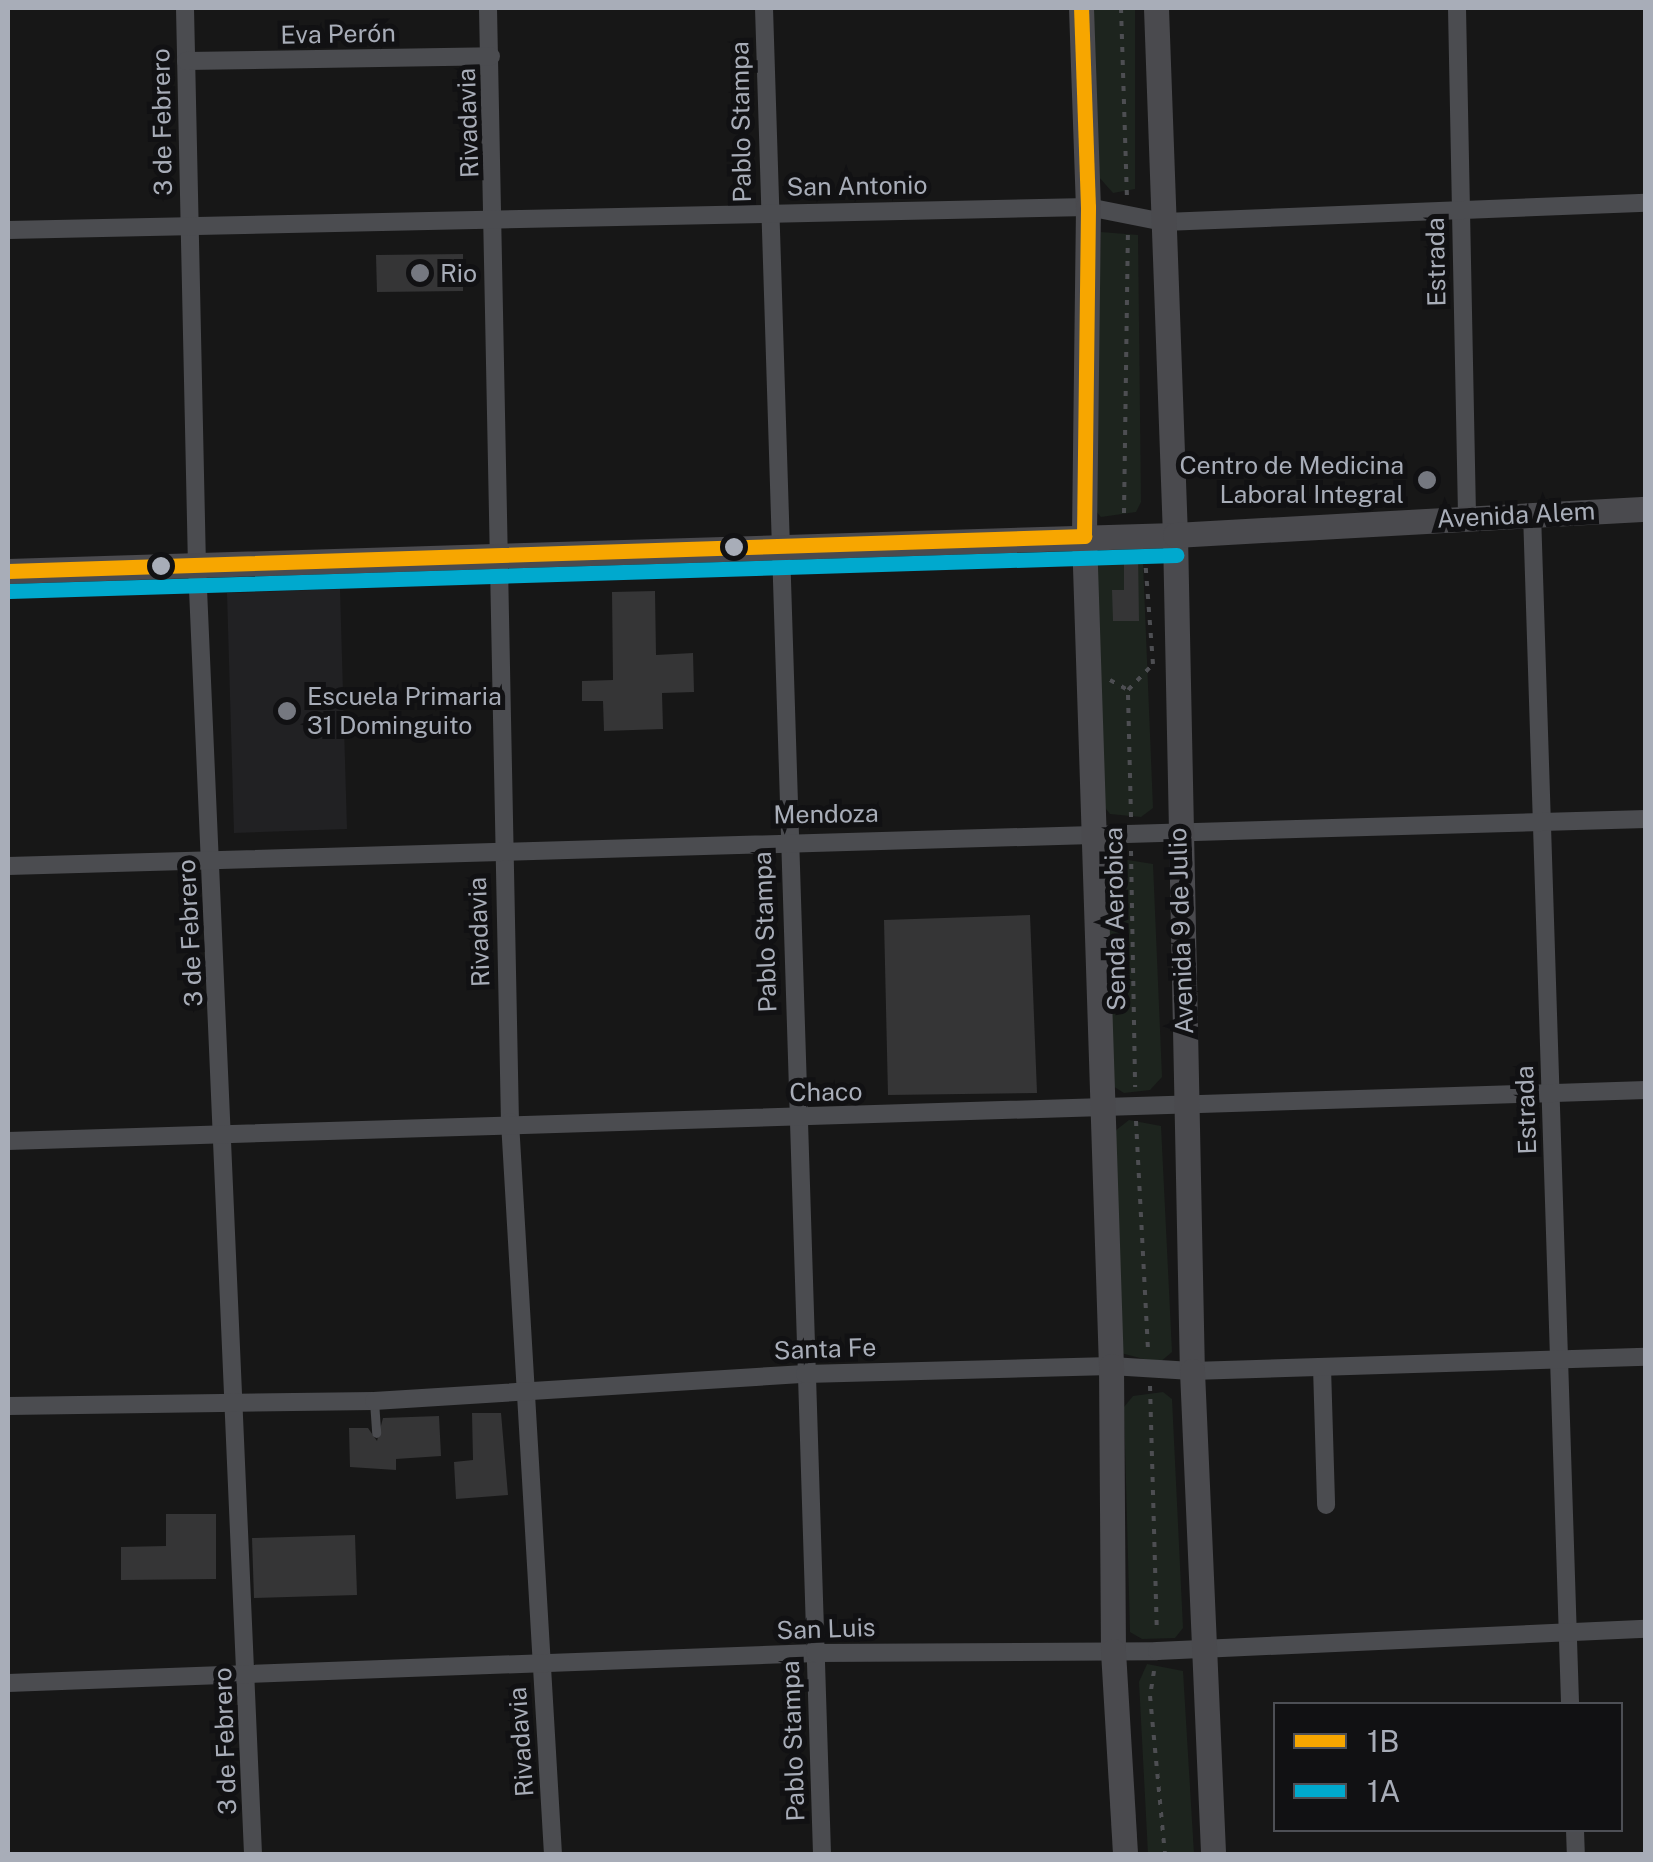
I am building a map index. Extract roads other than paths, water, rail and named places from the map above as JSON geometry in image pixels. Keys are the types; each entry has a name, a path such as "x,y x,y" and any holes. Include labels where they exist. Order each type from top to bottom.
{"main road":[{"path":"1081,8 1088,207 1084,536 1111,1366 1113,1651 1124,1854"},
{"name":"Avenida 9 de Julio","path":"1156,8 1175,535 1176,833 1188,1106 1192,1371 1213,1854"},
{"name":"Avenida Alem","path":"8,571 1175,535 1646,509"}],"street":[{"name":"3 de Febrero","path":"185,8 198,566 226,1133 254,1854"},
{"name":"Rivadavia","path":"488,8 497,222 501,848 510,1122 553,1854"},
{"name":"Pablo Stampa","path":"764,8 786,839 822,1854"},
{"name":"Estrada","path":"1458,8 1467,516"},
{"name":"Eva Perón","path":"186,62 491,56"},
{"name":"San Antonio","path":"8,230 1088,207 1164,222 1646,203"},
{"name":"Estrada","path":"1532,514 1570,1702"},
{"name":"Mendoza","path":"8,866 786,839 1131,835 1646,819"},
{"name":"Chaco","path":"8,1141 510,1122 1101,1110 1646,1090"},
{"name":"Santa Fe","path":"8,1406 381,1407 805,1374 1111,1366 1149,1372 1646,1357"},
{"path":"1322,1367 1326,1505"},
{"name":"San Luis","path":"8,1683 541,1668 815,1654 1158,1651 1646,1629"}],"lane":[{"path":"376,1434 381,1407"}],"place":[{"name":"Rio","path":"420,273"},
{"name":"Centro de Medicina Laboral Integral","path":"1427,480"},
{"name":"Escuela Primaria 31 Dominguito","path":"287,711"}]}
